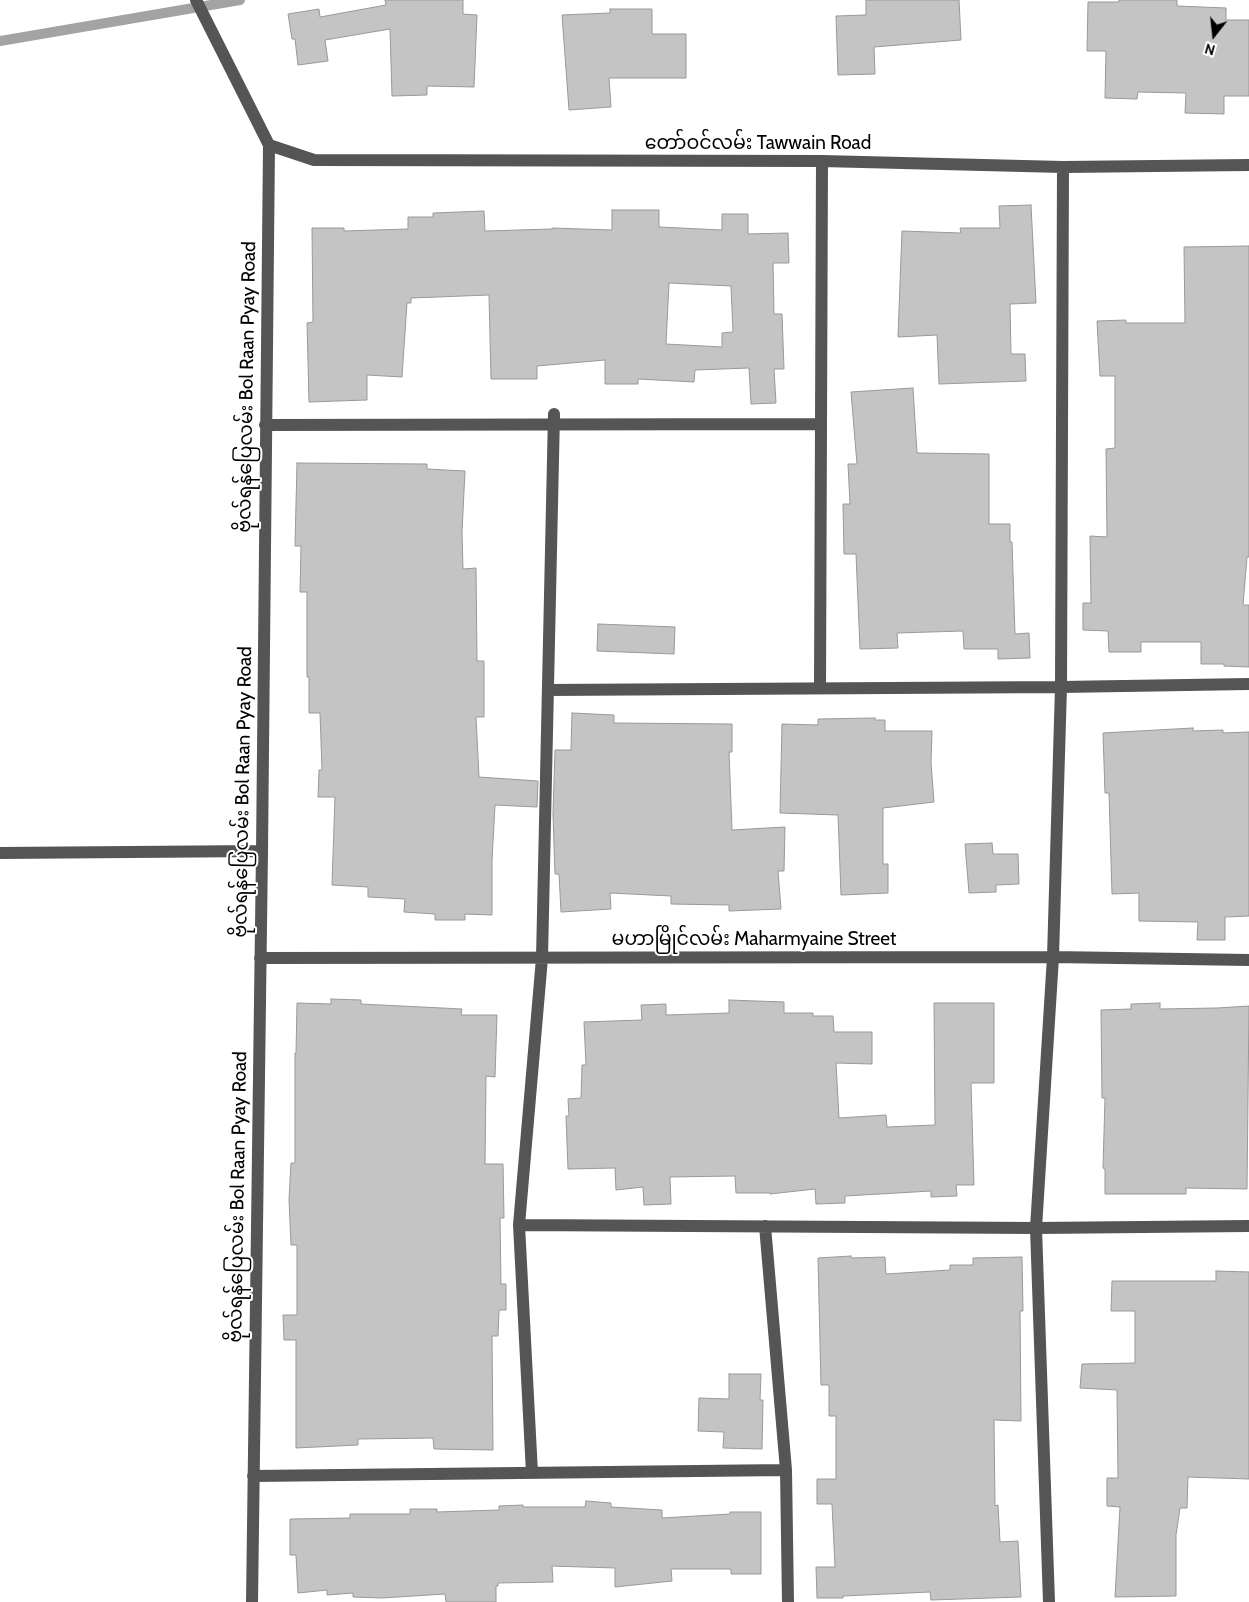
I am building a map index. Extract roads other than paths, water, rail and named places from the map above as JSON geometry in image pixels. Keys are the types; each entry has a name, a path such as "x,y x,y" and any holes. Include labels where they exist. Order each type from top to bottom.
{"street":[{"name":"ဗိုလ်ရန်ပြေလမ်း Bol Raan Pyay Road","path":"196,0 269,145 252,1602"},
{"name":"တော်ဝင်လမ်း Tawwain Road","path":"269,145 314,160 822,161 1063,167 1249,165"},
{"path":"820,687 822,161"},
{"path":"1049,1602 1036,1228 1053,957 1061,687 1063,167"},
{"path":"265,425 554,419 821,424"},
{"path":"532,1473 519,1225 542,958 554,419"},
{"path":"548,690 1249,684"},
{"path":"0,853 262,851"},
{"name":"မဟာမြိုင်လမ်း Maharmyaine Street","path":"260,958 1053,957 1249,960"},
{"path":"519,1225 1036,1228 1249,1226"},
{"path":"765,1226 786,1470 788,1602"},
{"path":"254,1476 786,1470"}],"waterway":[{"path":"0,41 240,0"}]}
